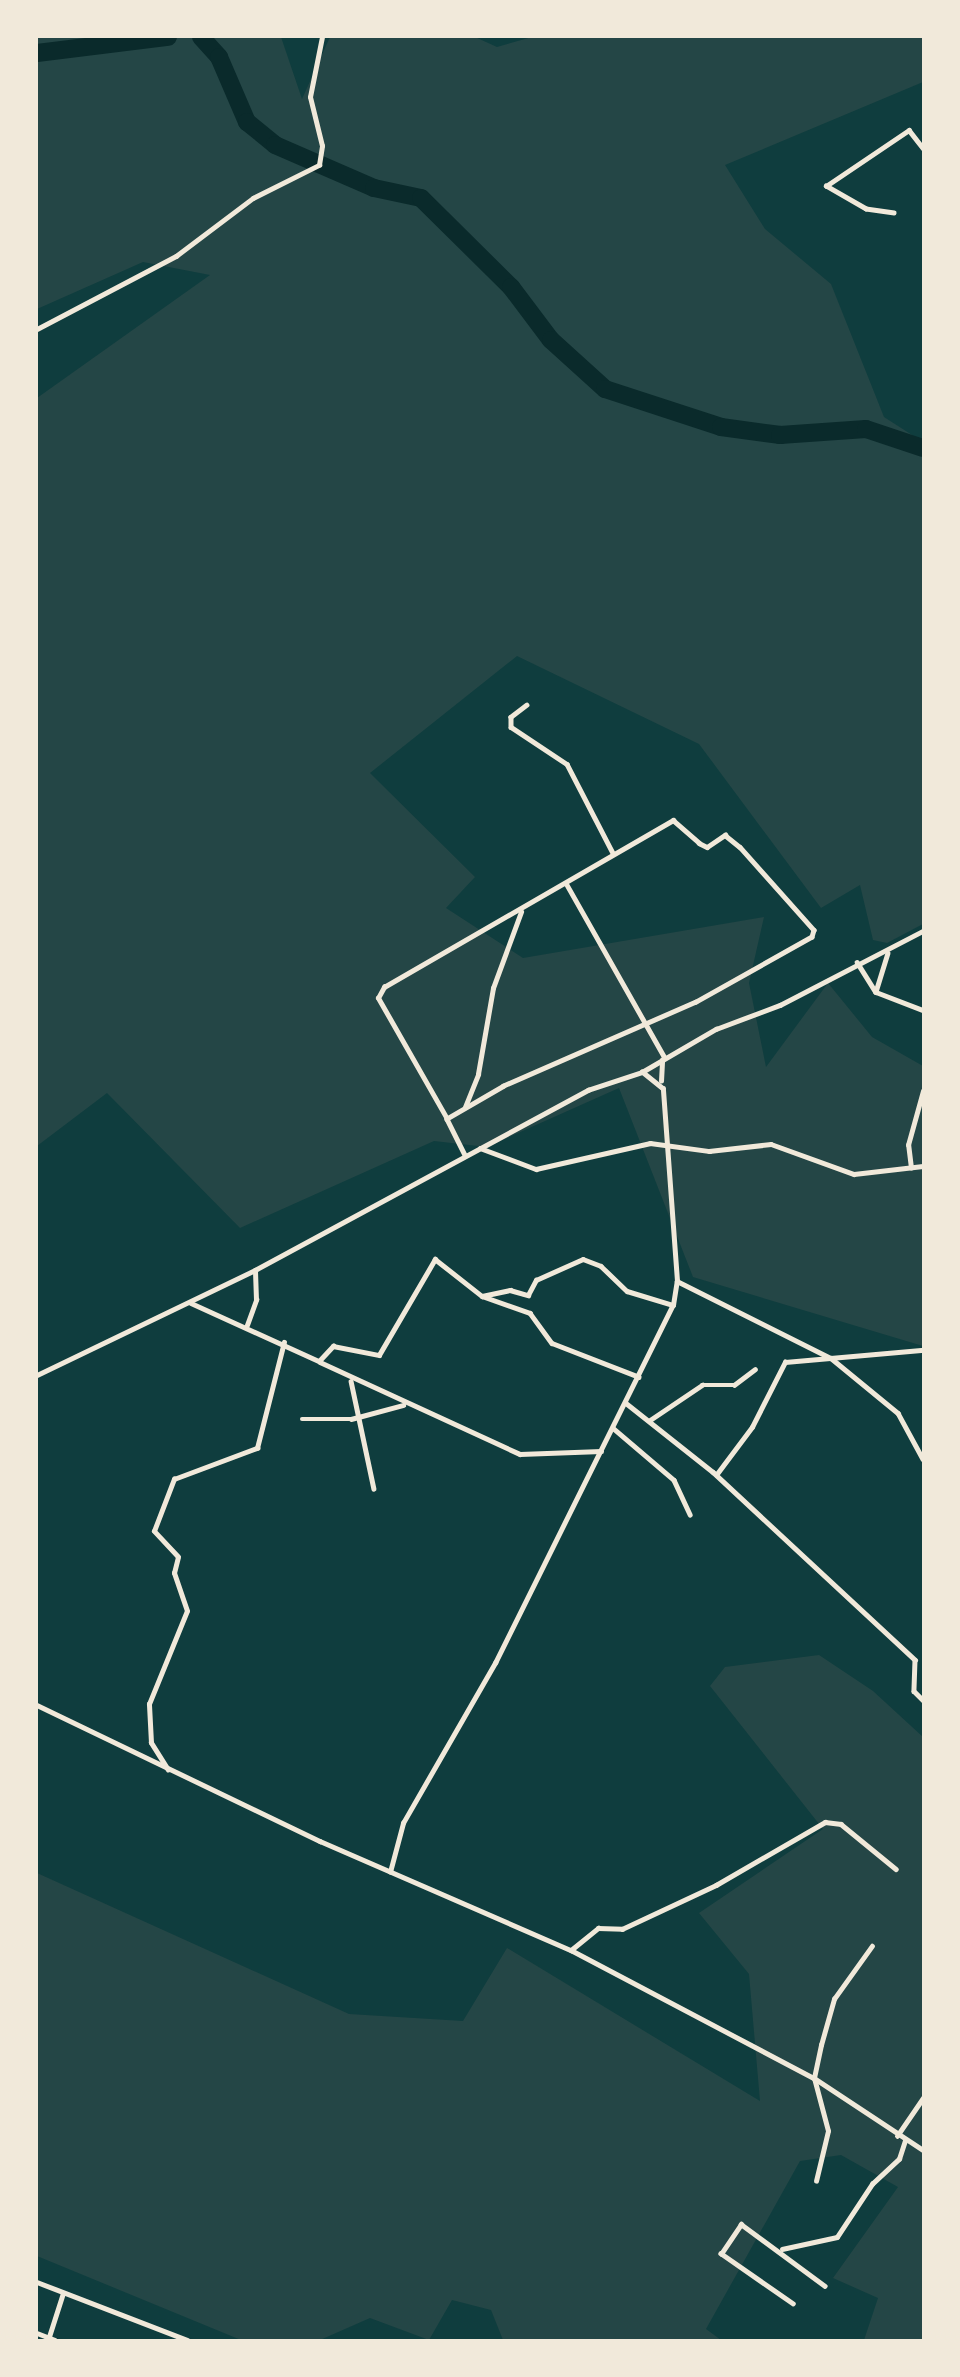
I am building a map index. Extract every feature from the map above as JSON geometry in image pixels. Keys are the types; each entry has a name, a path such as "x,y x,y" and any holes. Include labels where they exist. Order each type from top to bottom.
{"street":[{"path":"37,329 176,256 253,198 319,165 323,156 311,74 323,37"},
{"path":"894,214 866,209 826,186 909,130 923,148"},
{"path":"527,705 510,724 567,764 613,853"},
{"path":"447,1119 464,1108 650,1024 815,934 725,835 707,847 673,820 613,853 521,911 400,973 378,998 465,1155"},
{"path":"390,1872 403,1823 495,1663 673,1305 677,1281 669,1145 661,1082 664,1059 650,1024 566,883"},
{"path":"464,1108 478,1074 493,988 521,911"},
{"path":"37,1375 90,1344 190,1303 255,1270 614,1077 642,1072 857,962 888,953 923,931"},
{"path":"876,992 888,953"},
{"path":"857,962 876,992 923,1010"},
{"path":"642,1072 661,1082"},
{"path":"911,1168 908,1145 923,1091"},
{"path":"480,1148 536,1170 642,1143 709,1151 771,1144 853,1174 923,1166"},
{"path":"319,1361 333,1346 379,1355 435,1259 482,1296 530,1313 555,1345 639,1377"},
{"path":"482,1296 510,1290 528,1295 536,1280 583,1259 601,1266 627,1291 673,1305"},
{"path":"247,1325 256,1300 255,1270"},
{"path":"677,1281 831,1358 898,1413 923,1459"},
{"path":"190,1303 284,1342 351,1380 404,1405 535,1458 589,1447 601,1451"},
{"path":"168,1770 151,1743 149,1704 187,1611 174,1573 178,1557 154,1531 174,1479 257,1448 284,1342"},
{"path":"716,1475 752,1427 781,1365 814,1356 831,1358 923,1350"},
{"path":"650,1420 690,1391 734,1385 755,1369"},
{"path":"351,1380 362,1416 373,1489"},
{"path":"626,1403 716,1475 915,1660 914,1691 923,1700"},
{"path":"302,1419 362,1416 404,1405"},
{"path":"613,1428 674,1480 690,1514"},
{"path":"37,1705 168,1770 390,1872 571,1950 814,2078 897,2136 923,2150"},
{"path":"571,1950 598,1928 622,1929 716,1885 825,1822 841,1824 896,1869"},
{"path":"816,2181 828,2131 814,2078 834,1999 872,1946"},
{"path":"897,2136 923,2098"},
{"path":"781,2249 837,2237 872,2184 899,2159 905,2141"},
{"path":"793,2304 721,2254 741,2224 781,2249 825,2286"},
{"path":"37,2282 187,2340"},
{"path":"49,2339 63,2293"},
{"path":"37,2333 55,2340"}],"shaded area":[{"path":"37,37 281,37 302,99 330,37 475,37 497,47 532,37 923,37 923,82 725,165 765,229 831,284 884,417 923,442 923,924 887,943 873,940 860,885 821,908 699,744 517,656 370,773 475,877 446,908 523,958 764,917 749,983 766,1067 828,983 872,1037 923,1066 923,1346 693,1277 619,1088 487,1147 434,1141 240,1228 107,1093 37,1146 37,398 210,275 143,262 37,309"},
{"path":"819,1655 873,1691 923,1737 923,2340 864,2340 878,2298 833,2278 898,2187 841,2155 800,2161 706,2329 721,2340 503,2340 491,2310 452,2300 429,2340 370,2318 320,2340 241,2340 37,2256 37,1873 349,2014 463,2021 507,1948 760,2101 749,1974 699,1913 823,1829 710,1686 725,1667"}],"waterway":[{"path":"37,53 168,37"},
{"path":"201,37 219,57 247,122 275,145 374,188 421,198 511,287 551,340 605,389 721,427 780,435 866,429 923,448"}]}
